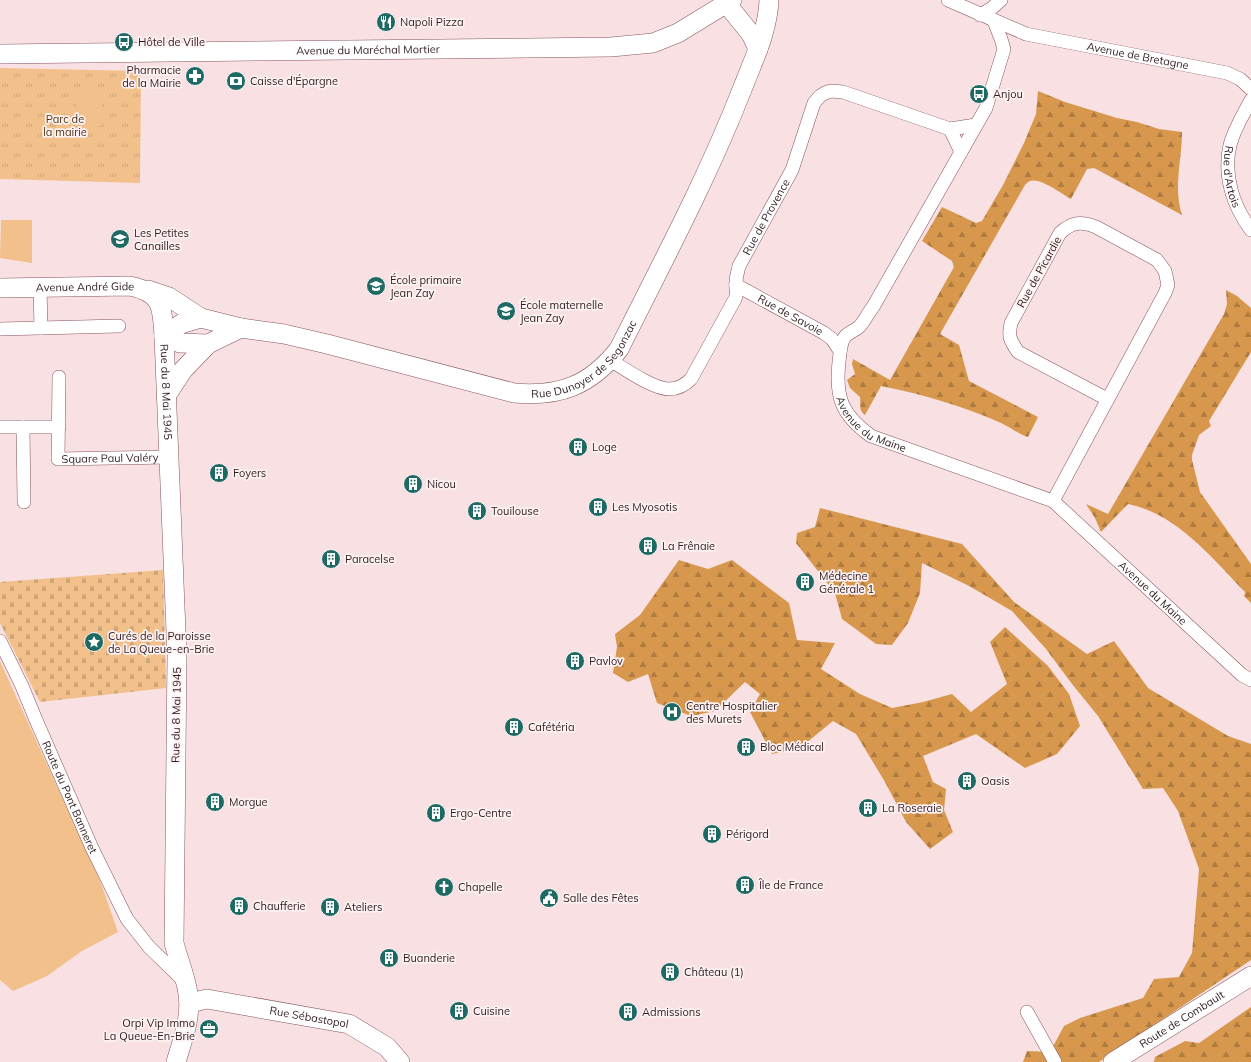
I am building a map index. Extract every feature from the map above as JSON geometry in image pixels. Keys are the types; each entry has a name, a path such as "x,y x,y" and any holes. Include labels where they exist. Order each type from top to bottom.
{"main road":[{"name":"Rue Dunoyer de Segonzac","path":"201,318 241,328 274,332 302,338 514,393 550,393 574,387 597,373 619,349 682,224 715,154 758,49 767,19 769,0"},
{"path":"728,1 751,34 758,49"},
{"name":"Avenue du Maréchal Mortier","path":"0,54 611,48 653,43 678,33 728,1"},
{"name":"Avenue André Gide","path":"0,288 130,286 140,288 150,293 161,307"},
{"path":"140,288 169,297 201,318"},
{"name":"Rue du 8 Mai 1945","path":"161,307 164,336 177,656 174,943 192,993 188,1022 176,1062"},
{"path":"164,336 178,326 201,318"},
{"path":"166,396 183,370 208,344 241,328"},
{"path":"164,336 180,343 208,344"},
{"name":"Route de Combault","path":"1114,1062 1251,976"},
{"name":"Rue Sébastopol","path":"192,993 349,1024 387,1047 400,1062"}],"street":[{"name":"Avenue de Bretagne","path":"948,0 1020,32 1228,73 1240,79 1251,89"},
{"path":"980,15 992,8 1001,0"},
{"path":"994,21 1004,49 1020,32"},
{"name":"Avenue du Maine","path":"1004,49 988,102 962,152 873,307 858,327 844,337 840,351 838,374 840,399 847,414 858,426 871,436 1053,501 1242,675 1251,680"},
{"name":"Rue de Provence","path":"610,360 646,381 662,388 669,389 684,386 691,379 735,299 737,294 736,285 739,266 792,170 811,108 820,96 831,91 843,92 950,129 976,125"},
{"name":"Rue d'Artois","path":"1251,100 1237,125 1230,146 1228,168 1231,189 1237,207 1251,230"},
{"path":"950,129 962,152"},
{"name":"Rue de Picardie","path":"1053,501 1108,399 1165,293 1168,285 1165,271 1157,260 1096,227 1076,223 1068,226 1060,233 1011,323 1009,332 1010,341 1018,352 1108,399"},
{"name":"Rue de Savoie","path":"736,285 824,333 832,339 840,351"},
{"path":"40,287 40,328"},
{"path":"0,329 118,326"},
{"name":"Square Paul Valéry","path":"59,377 58,459 169,457"},
{"path":"0,427 59,427"},
{"path":"23,427 24,502"},
{"name":"Route du Pont Banneret","path":"0,642 22,686 92,848 127,919 149,947 192,993"},
{"path":"149,947 167,951 174,943"},
{"path":"1026,1012 1055,1062"}],"green space":[{"name":"Parc de la mairie","path":"0,68 141,71 140,183 0,179"},
{"path":"1038,91 1065,102 1117,118 1159,129 1182,132 1178,194 1182,215 1094,168 1087,169 1071,199 1039,181 1029,181 1025,185 940,334 959,345 969,381 1038,417 1028,437 1001,423 957,406 881,386 865,415 861,409 860,397 850,388 847,380 855,374 852,364 853,359 890,380 954,267 952,261 922,241 942,207 976,223 982,221 1003,185 1024,143 1036,114"},
{"path":"77,92 102,92 101,126 76,126"},
{"path":"1,220 32,220 32,263 0,258"},
{"path":"1226,290 1237,296 1251,308 1251,352 1209,421 1211,426 1199,435 1192,455 1192,460 1200,492 1251,564 1251,603 1244,596 1245,592 1206,552 1178,527 1162,517 1146,509 1128,504 1101,532 1095,518 1086,504 1108,514 1224,314 1227,304"},
{"path":"820,508 962,544 1014,602 1087,654 1114,641 1148,688 1228,736 1251,744 1251,960 1099,1062 1023,1062 1027,1051 1050,1052 1064,1026 1080,1018 1143,998 1154,979 1179,977 1192,953 1199,869 1178,811 1163,788 1143,789 1098,716 1046,649 1012,611 969,586 922,563 920,593 908,623 892,645 876,644 842,619 835,593 796,543 797,533 815,527"},
{"path":"679,560 708,569 732,560 789,603 797,640 835,643 821,669 860,694 892,708 923,702 952,694 971,712 1007,684 990,642 1005,627 1048,666 1069,694 1080,726 1057,754 1025,768 976,734 923,756 933,782 946,789 944,810 953,832 930,849 906,822 885,782 856,734 833,721 800,748 772,754 750,712 760,694 745,682 715,711 691,716 657,703 648,674 628,682 613,673 617,647 615,634 640,615"},
{"path":"163,570 166,688 40,702 0,623 0,582"},
{"path":"0,661 101,883 118,932 82,951 47,976 13,991 0,980"},
{"path":"1251,1007 1251,1062 1154,1062 1155,1057 1185,1041 1199,1043"}],"place":[{"name":"Napoli Pizza","path":"386,22"},
{"name":"Hôtel de Ville","path":"124,42"},
{"name":"Pharmacie de la Mairie","path":"195,76"},
{"name":"Caisse d'Épargne","path":"236,81"},
{"name":"Anjou","path":"979,94"},
{"name":"Les Petites Canailles","path":"120,239"},
{"name":"École primaire Jean Zay","path":"376,286"},
{"name":"École maternelle Jean Zay","path":"506,311"},
{"name":"Loge","path":"578,447"},
{"name":"Foyers","path":"219,473"},
{"name":"Nicou","path":"413,484"},
{"name":"Les Myosotis","path":"598,507"},
{"name":"Touilouse","path":"477,511"},
{"name":"La Frênaie","path":"648,546"},
{"name":"Paracelse","path":"331,559"},
{"name":"Médecine Générale 1","path":"805,582"},
{"name":"Curés de la Paroisse de La Queue-en-Brie","path":"94,642"},
{"name":"Pavlov","path":"575,661"},
{"name":"Centre Hospitalier des Murets","path":"672,712"},
{"name":"Cafétéria","path":"514,727"},
{"name":"Bloc Médical","path":"746,747"},
{"name":"Oasis","path":"967,781"},
{"name":"Morgue","path":"215,802"},
{"name":"La Roseraie","path":"868,808"},
{"name":"Ergo-Centre","path":"436,813"},
{"name":"Périgord","path":"712,834"},
{"name":"Île de France","path":"745,885"},
{"name":"Chapelle","path":"444,887"},
{"name":"Salle des Fêtes","path":"549,898"},
{"name":"Chaufferie","path":"239,906"},
{"name":"Ateliers","path":"330,907"},
{"name":"Buanderie","path":"389,958"},
{"name":"Château (1)","path":"670,972"},
{"name":"Cuisine","path":"459,1011"},
{"name":"Admissions","path":"628,1012"},
{"name":"Orpi Vip Immo La Queue-En-Brie","path":"209,1029"}]}
